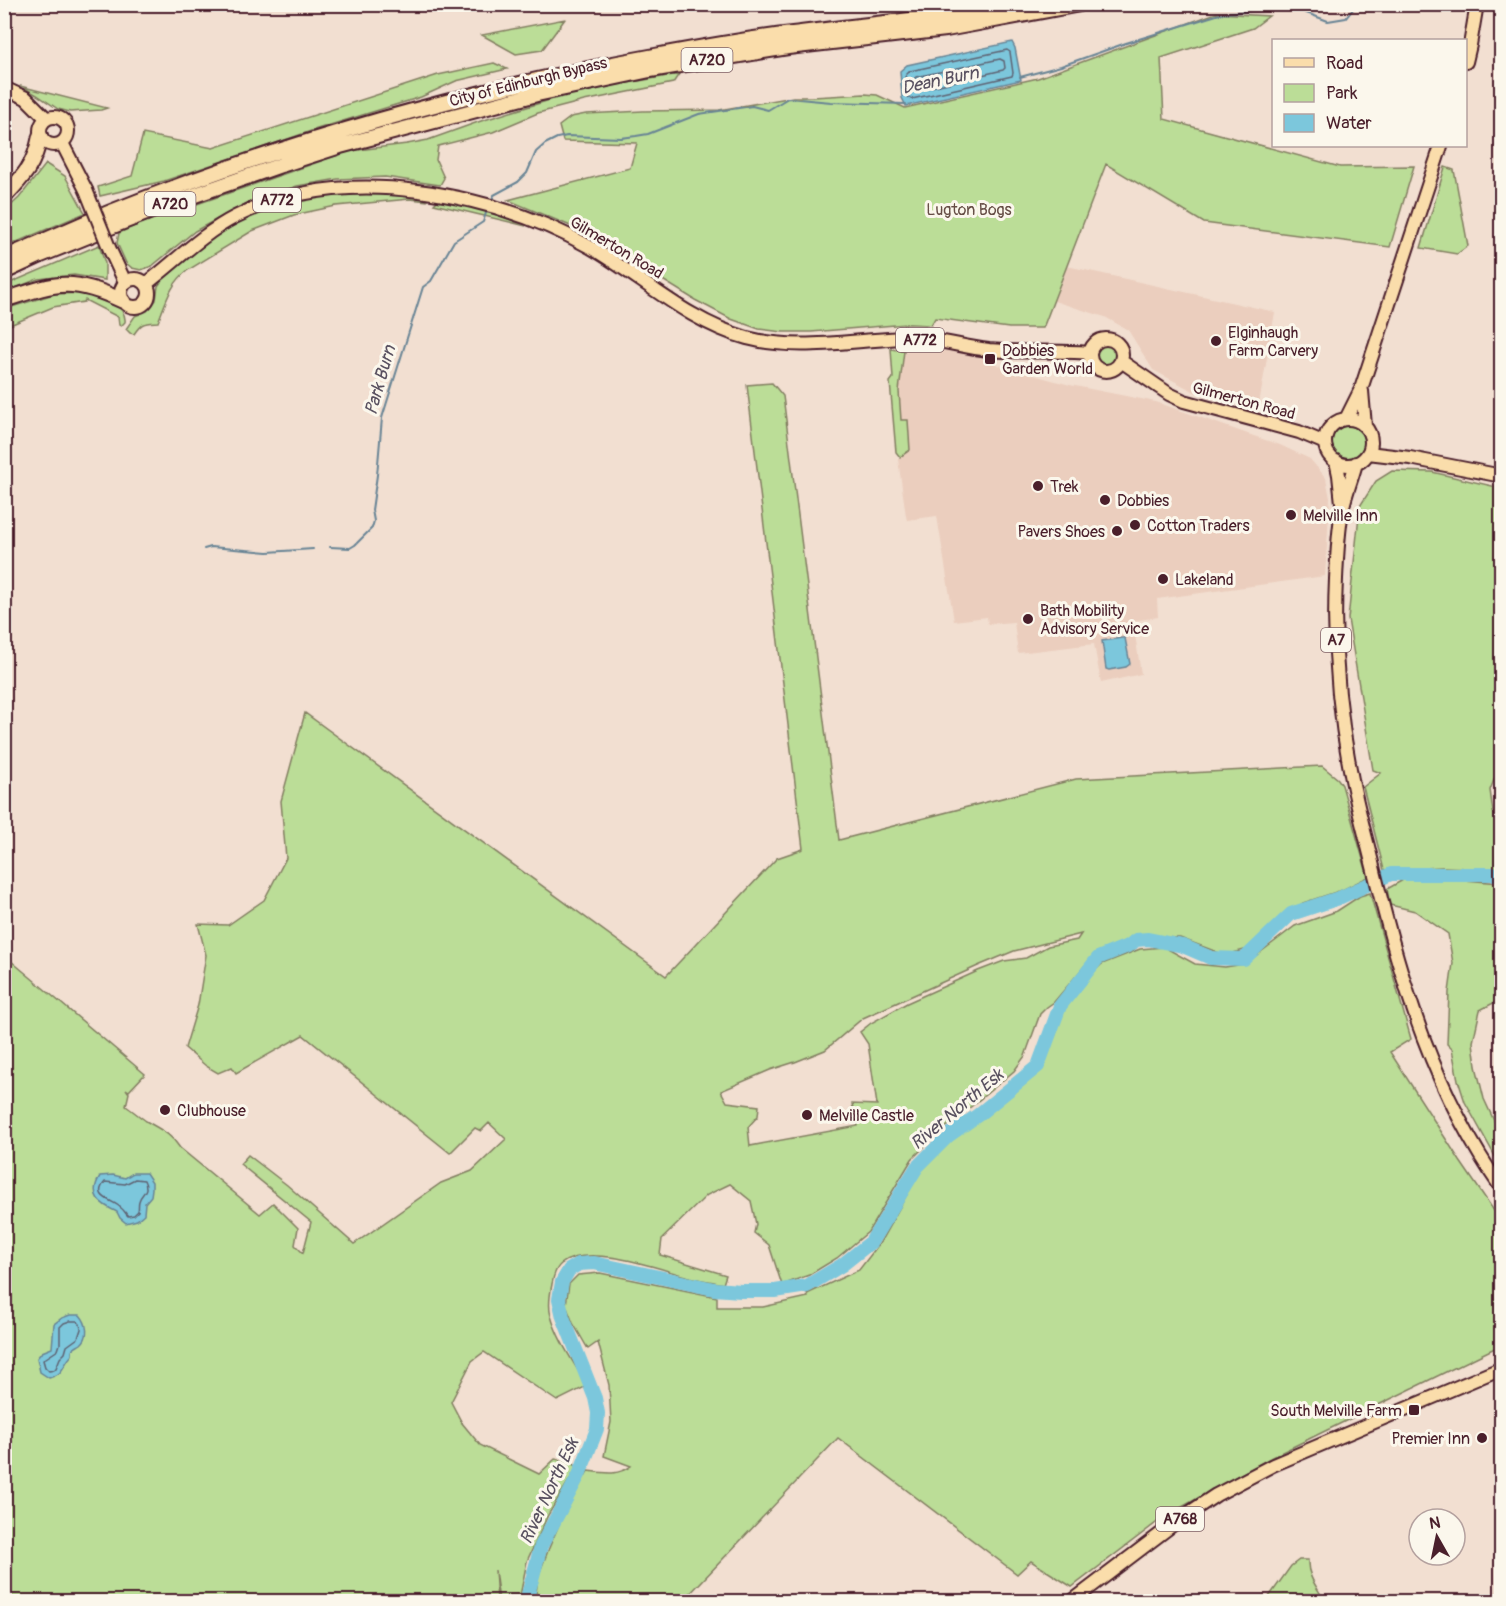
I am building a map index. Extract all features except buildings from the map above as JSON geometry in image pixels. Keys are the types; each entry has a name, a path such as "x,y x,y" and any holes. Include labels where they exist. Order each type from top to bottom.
{"highway":[{"name":"City of Edinburgh Bypass","path":"4,258 111,212 230,168 380,120 468,97 591,68 710,46 934,17 1013,4"},
{"name":"City of Edinburgh Bypass","path":"4,272 172,203 281,165 340,146 537,94 650,70 733,56 946,29 1080,4"},
{"path":"4,197 32,164 40,136"},
{"path":"4,300 40,288 69,284 99,290 123,301"}],"main road":[{"path":"1467,58 1477,4"},
{"path":"4,88 26,98 46,118"},
{"path":"57,117 66,123 68,134 62,143 50,145 40,136 40,127 46,118 57,117"},
{"path":"62,143 86,190 125,282"},
{"path":"1346,419 1361,389 1441,147"},
{"name":"Gilmerton Road","path":"146,284 191,246 236,217 280,199 307,192 350,187 382,187 433,192 489,205 558,230 591,247 690,313 724,330 763,342 784,345 910,338 987,350 1026,353 1065,351 1090,353"},
{"path":"123,301 120,293 125,282 134,278 143,280 146,284"},
{"name":"A772","path":"123,301 131,307 141,306 149,294 146,284"},
{"name":"A772","path":"1090,353 1100,340 1110,340 1119,346 1121,361"},
{"path":"1090,353 1091,362 1102,371 1115,368 1121,361"},
{"name":"Gilmerton Road","path":"1121,361 1169,394 1184,401 1299,432 1325,443"},
{"path":"1361,389 1365,426"},
{"path":"1346,419 1365,426 1371,440 1368,453 1363,459 1351,465 1340,464 1336,461 1329,453 1325,443 1328,431 1336,423 1346,419"},
{"name":"Gilmerton Road","path":"1299,432 1328,431"},
{"path":"1371,440 1410,458"},
{"path":"1368,453 1410,458 1502,477"},
{"name":"A7","path":"1336,461 1342,510"},
{"name":"A7","path":"1356,463 1342,510 1334,609 1338,688 1350,771 1407,996 1451,1104 1502,1189"},
{"name":"A768","path":"1071,1602 1183,1517 1246,1478 1502,1368"}],"shaded area":[{"path":"1067,266 1275,312 1259,404 1195,392 1153,370 1128,330 1105,317 1054,301"},
{"path":"915,346 974,355 1001,366 1070,385 1156,402 1280,445 1310,459 1326,478 1330,498 1325,576 1157,599 1158,617 1133,621 1141,674 1101,683 1094,644 1018,653 1014,622 988,624 987,617 954,621 937,516 907,520 906,516 898,459 910,450 907,420 901,420 899,391 904,351"}],"green space":[{"name":"Lugton Bogs","path":"1216,13 1269,16 1253,28 1161,58 1164,119 1340,167 1414,166 1390,247 1204,223 1106,164 1043,328 1009,328 935,318 931,325 907,324 811,332 783,332 759,329 731,319 695,300 585,232 508,200 630,168 637,143 563,141 559,126 571,117 643,111 719,110 793,97 865,94 877,95 905,108 1038,78"},
{"path":"565,19 542,50 516,54 482,35"},
{"path":"494,63 507,69 456,81 421,97 317,129 164,181 100,196 98,187 132,176 143,134 213,148 438,75"},
{"path":"679,74 673,83 538,113 493,132 438,146 436,160 444,178 440,185 385,177 338,179 297,186 249,202 195,231 152,266 141,270 132,268 126,263 117,243 119,233 139,224 350,151 428,140 576,92"},
{"path":"22,86 107,108 70,112 58,109"},
{"path":"46,164 65,176 85,213 5,247 5,211 19,198"},
{"path":"1445,167 1454,170 1468,246 1457,254 1421,248"},
{"path":"382,192 427,198 427,201 410,199 336,206 294,215 252,231 182,275 169,294 158,322 144,324 134,334 126,329 135,316 152,306 156,300 158,286 167,273 194,248 239,220 282,203 309,196"},
{"path":"438,200 490,212 526,226 434,204"},
{"path":"99,245 105,263 105,280 74,275 38,279 5,292 5,285"},
{"path":"88,293 118,306 125,316 125,322 119,325 118,317 85,300 53,307 5,327 5,309 54,294"},
{"path":"1106,345 1114,348 1117,356 1114,364 1106,367 1098,364 1095,356 1098,348"},
{"path":"891,349 904,351 899,391 901,420 908,420 910,450 900,457 896,452 890,382 893,378"},
{"path":"772,383 783,396 839,840 1076,779 1322,766 1342,785 1368,877 1342,890 1303,903 1281,918 1252,948 1225,955 1180,938 1135,936 1091,958 1054,1002 1040,1014 1025,1056 1014,1071 932,1139 912,1159 868,1232 837,1258 809,1275 782,1285 769,1245 754,1233 756,1224 751,1201 730,1184 707,1195 662,1239 660,1255 726,1275 723,1284 605,1256 573,1258 561,1264 552,1282 550,1312 562,1343 587,1386 557,1401 484,1352 472,1361 451,1402 462,1423 480,1445 539,1474 555,1459 574,1463 576,1469 548,1515 527,1561 519,1601 499,1601 495,1570 497,1601 5,1601 4,955 145,1074 129,1091 126,1089 129,1093 126,1106 169,1135 180,1148 260,1214 273,1203 298,1228 295,1245 303,1253 311,1222 240,1164 248,1155 287,1185 354,1244 441,1183 472,1171 506,1139 489,1123 481,1131 475,1128 450,1153 303,1035 236,1073 232,1067 218,1073 185,1048 198,1005 206,955 198,924 228,925 264,900 286,858 281,801 305,713 666,976 777,858 803,849 747,385","holes":["1081,934 1077,940 1048,946 1026,958 1004,961 978,971 907,1003 871,1023 860,1032 868,1044 877,1105 852,1104 858,1126 750,1146 748,1127 758,1116 759,1106 727,1102 721,1091 825,1050 863,1018 978,966 1014,951"]},
{"path":"1348,426 1359,431 1364,442 1359,453 1348,458 1337,453 1332,442 1337,431"},
{"path":"1392,471 1432,472 1501,488 1502,760 1490,790 1493,812 1501,819 1501,869 1442,867 1384,870 1363,787 1381,773 1373,770 1348,619 1360,506 1376,481"},
{"path":"1438,878 1501,883 1501,999 1480,1010 1473,1042 1484,1099 1501,1136 1501,1167 1465,1102 1452,1049 1447,1044 1449,992 1453,963 1448,934 1415,911 1390,905 1387,889 1403,880"},
{"path":"1370,893 1411,1039 1390,1052 1501,1221 1501,1345 1272,1457 1164,1517 1072,1587 1031,1561 1017,1574 838,1438 683,1601 535,1602 538,1577 549,1548 567,1506 588,1471 616,1473 631,1466 604,1456 611,1422 609,1385 598,1342 588,1349 566,1305 569,1284 578,1275 600,1273 717,1297 717,1307 763,1307 808,1297 807,1294 859,1270 879,1244 922,1168 948,1141 1006,1099 1041,1067 1056,1034 1064,1008 1083,982 1102,964 1140,949 1164,947 1195,964 1225,967 1245,964 1295,926 1337,911 1360,896"},
{"path":"1299,1560 1308,1560 1312,1580 1323,1598 1329,1601 1266,1601 1291,1566"}],"water":[{"path":"1012,42 1021,80 906,106 902,98 900,71 907,65"},
{"path":"1125,638 1130,664 1126,667 1106,669 1102,641"},
{"path":"133,1173 146,1173 152,1182 152,1189 151,1196 145,1203 144,1214 137,1220 126,1223 117,1212 101,1202 95,1189 100,1176 113,1175 125,1178"},
{"path":"70,1315 80,1315 86,1326 86,1337 72,1350 72,1355 61,1371 49,1378 40,1372 37,1358 42,1352 52,1348 54,1324"}],"waterway":[{"name":"Dean Burn","path":"1020,77 1061,66 1223,13 1293,8 1328,21 1346,18 1357,4"},
{"name":"Dean Burn","path":"491,202 494,195 518,182 527,173 536,152 557,138 567,136 621,138 648,134 699,114 752,106 768,110 788,98 831,102 906,104"},
{"name":"Park Burn","path":"330,547 350,548 372,528 382,418 423,287 431,281 454,241 483,222 487,210"},
{"name":"Park Burn","path":"204,549 211,547 268,552 313,549"},
{"name":"River North Esk","path":"526,1602 541,1546 579,1475 597,1429 598,1413 595,1398 563,1317 559,1299 562,1282 569,1270 579,1264 594,1263 714,1289 741,1291 775,1291 807,1286 842,1265 871,1242 917,1167 948,1136 978,1115 1038,1066 1060,1006 1098,958 1130,945 1136,940 1148,939 1183,946 1211,958 1244,959 1291,914 1339,898 1391,874 1502,874"}],"place":[{"name":"Elginhaugh Farm Carvery","path":"1216,341"},
{"name":"Dobbies Garden World","path":"990,359"},
{"name":"Trek","path":"1038,486"},
{"name":"Dobbies","path":"1105,500"},
{"name":"Melville Inn","path":"1291,515"},
{"name":"Cotton Traders","path":"1135,525"},
{"name":"Pavers Shoes","path":"1117,531"},
{"name":"Lakeland","path":"1163,579"},
{"name":"Bath Mobility Advisory Service","path":"1028,619"},
{"name":"Clubhouse","path":"165,1110"},
{"name":"Melville Castle","path":"807,1115"},
{"name":"South Melville Farm","path":"1414,1410"},
{"name":"Premier Inn","path":"1482,1438"}]}
